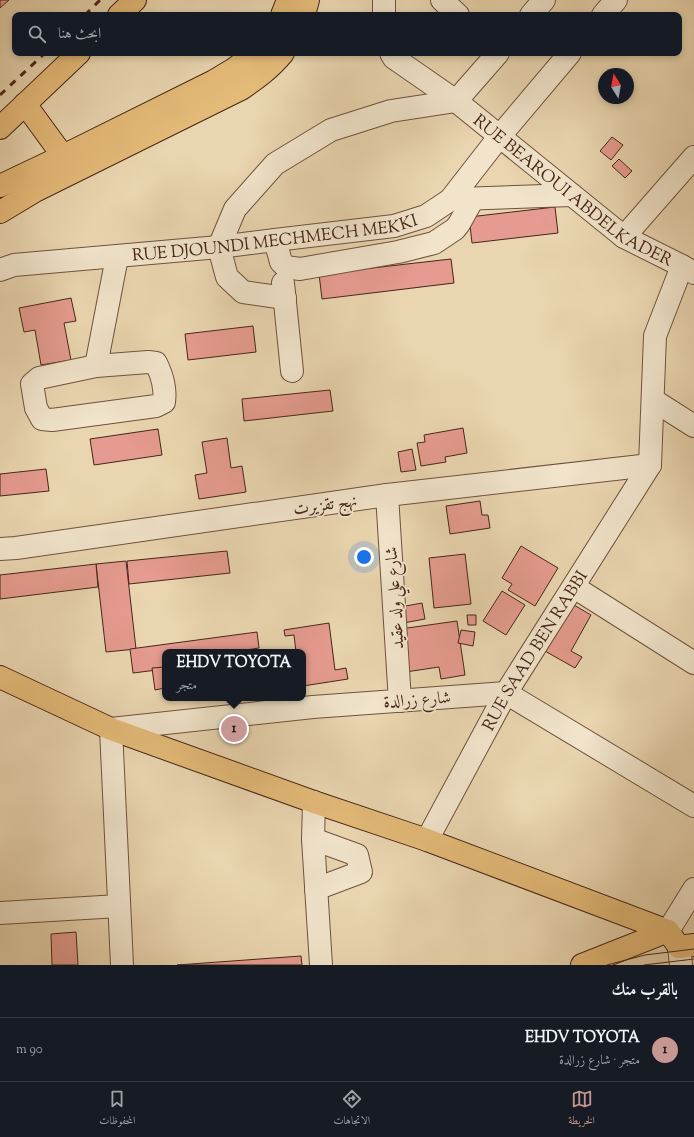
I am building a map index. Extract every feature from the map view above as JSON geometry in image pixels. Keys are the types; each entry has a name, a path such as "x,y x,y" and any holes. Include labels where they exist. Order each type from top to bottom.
{"main road":[{"path":"122,12 135,0"},
{"path":"283,12 288,0"},
{"path":"305,12 308,0"},
{"path":"0,128 76,56"},
{"path":"0,186 214,81 252,56"},
{"path":"0,212 35,191 241,89 262,75 281,56"},
{"path":"25,104 63,156"},
{"path":"0,677 111,729 314,802 427,840 681,947"},
{"path":"582,965 681,947"}],"street":[{"path":"384,0 384,12"},
{"path":"442,0 455,12"},
{"path":"534,12 544,0"},
{"path":"606,12 616,0"},
{"name":"RUE BEAROUI ABDELKADER","path":"393,56 456,101 624,237 688,269"},
{"path":"285,298 243,292 227,277 219,247 235,209 275,164 331,130 391,111 456,101 495,56"},
{"name":"RUE DJOUNDI MECHMECH MEKKI","path":"5,265 219,247 394,226 426,216 450,200 499,136 567,56"},
{"path":"624,237 694,157"},
{"path":"450,200 572,195"},
{"path":"281,262 286,267 300,269 398,252 434,243 460,224 473,199"},
{"path":"275,240 281,262 292,371"},
{"path":"96,366 117,256"},
{"path":"650,465 655,336 688,269"},
{"path":"148,362 156,363 162,373 165,393 164,402 156,406 52,420 42,419 36,408 32,384 39,378 96,366 148,362"},
{"path":"653,400 694,426"},
{"name":"نهج تقزيرت","path":"0,549 16,548 387,495 650,465"},
{"name":"RUE SAAD BEN RABBI","path":"427,840 506,693 650,465"},
{"name":"شارع علي ولد عقيد","path":"387,495 400,701"},
{"path":"574,587 694,663"},
{"path":"506,693 694,806"},
{"name":"شارع زرالدة","path":"111,729 313,707 506,693"},
{"path":"111,729 122,965"},
{"path":"314,802 313,839 321,965"},
{"path":"313,839 357,855 361,872 316,889"},
{"path":"681,947 694,889"},
{"path":"0,913 120,906"}],"building":[{"path":"0,0 9,0 0,8"},
{"path":"612,137 623,145 611,160 600,151"},
{"path":"619,159 632,171 625,178 612,166"},
{"path":"555,207 558,233 472,243 469,217"},
{"path":"451,259 454,283 322,299 319,274"},
{"path":"71,298 76,321 64,323 71,360 41,365 35,330 24,332 19,308"},
{"path":"253,326 256,352 188,360 185,334"},
{"path":"330,390 333,411 244,421 242,399"},
{"path":"463,428 467,453 445,457 446,462 421,466 417,443 425,442 424,435"},
{"path":"158,429 162,455 94,465 90,439"},
{"path":"227,438 231,468 242,466 246,492 199,499 195,475 207,473 202,442"},
{"path":"412,449 416,470 401,472 398,452"},
{"path":"46,469 49,491 0,496 0,474"},
{"path":"480,501 482,515 488,515 490,528 450,534 446,506"},
{"path":"521,546 558,568 535,606 508,590 512,584 502,578"},
{"path":"227,551 230,573 129,584 127,561"},
{"path":"465,554 471,604 434,608 429,558"},
{"path":"126,561 136,649 106,652 96,564"},
{"path":"96,564 98,587 0,599 0,575"},
{"path":"502,591 525,605 506,635 483,621"},
{"path":"557,595 591,615 571,651 582,657 575,668 529,642"},
{"path":"422,603 425,619 398,624 395,608"},
{"path":"467,615 476,615 476,625 468,625"},
{"path":"457,621 465,675 441,679 439,667 399,673 393,630"},
{"path":"329,623 335,670 346,668 348,679 306,686 306,649 296,649 294,635 285,636 284,630"},
{"path":"461,630 475,632 473,646 458,643"},
{"path":"257,632 259,648 162,649 162,669 133,673 130,649"},
{"path":"162,667 162,689 155,690 152,668"},
{"path":"76,932 78,965 52,965 51,934"},
{"path":"301,956 302,965 177,965"}],"tram line":[{"path":"607,965 645,955 694,949"},
{"path":"644,965 694,959"}],"railway":[{"path":"88,12 100,0"},
{"path":"0,95 42,56"}],"place":[{"name":"EHDV TOYOTA","path":"234,729"}]}
